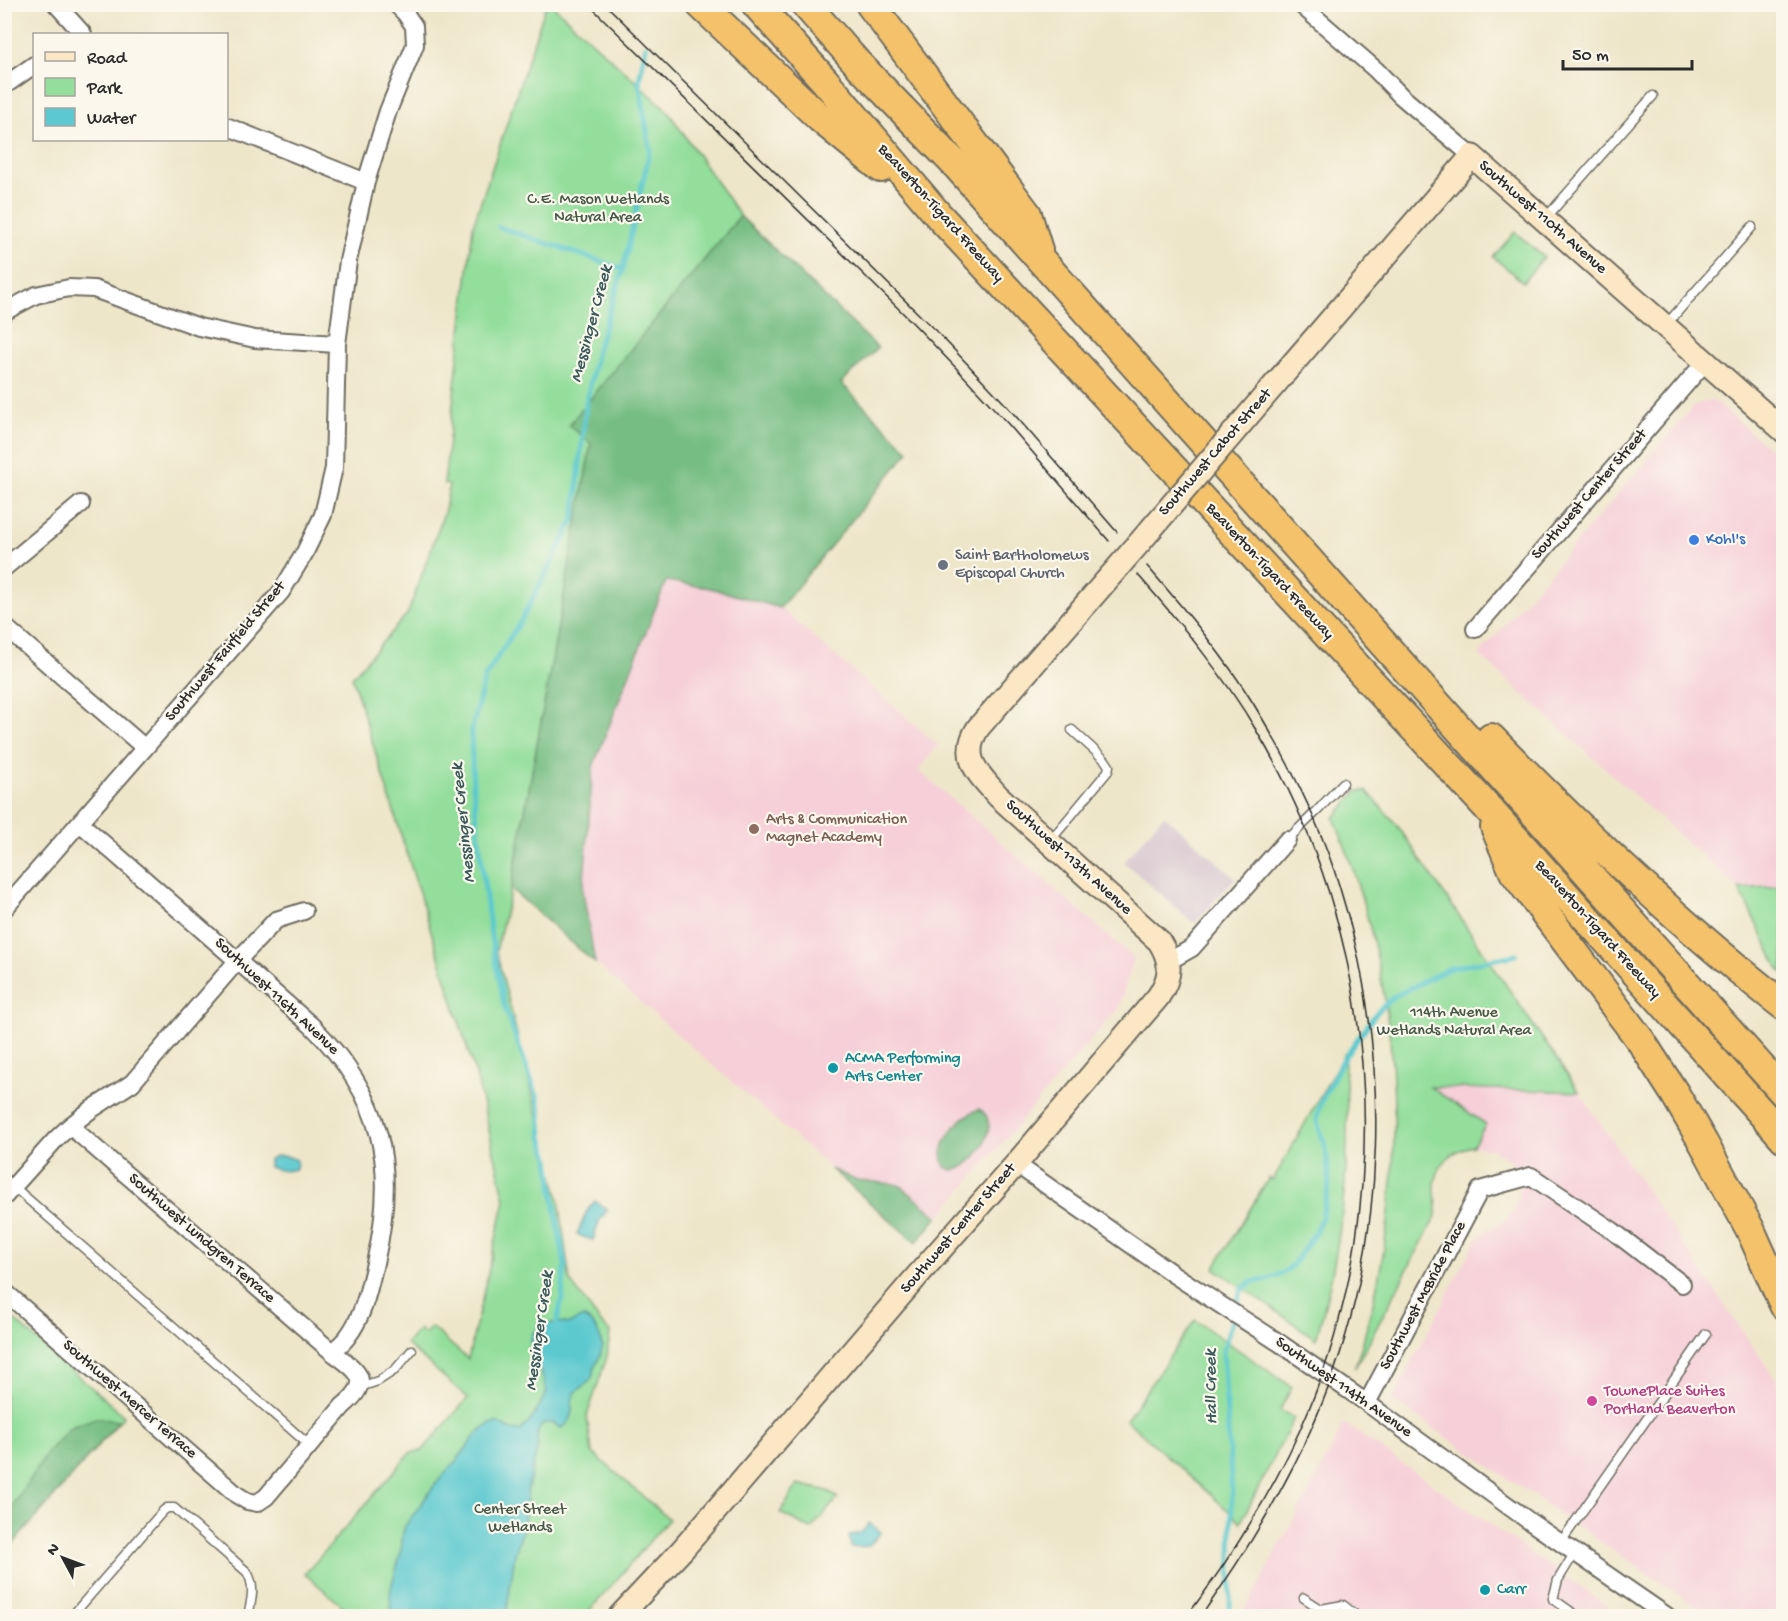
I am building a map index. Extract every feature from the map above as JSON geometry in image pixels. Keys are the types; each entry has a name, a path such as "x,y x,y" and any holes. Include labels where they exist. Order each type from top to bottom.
{"highway":[{"path":"700,4 821,119 939,216"},
{"name":"Beaverton-Tigard Freeway","path":"756,4 825,81 939,216 1486,806 1784,1138"},
{"name":"Beaverton-Tigard Freeway","path":"805,4 859,65 957,166 1041,258 1784,1093"},
{"path":"870,4 1028,214 1041,258"},
{"path":"1362,621 1401,646 1526,774 1660,902 1784,1006"},
{"path":"1486,806 1514,872 1641,1041 1704,1144 1750,1229 1784,1305"}],"street":[{"path":"56,4 74,32"},
{"name":"Southwest Fairfield Street","path":"7,900 80,823 281,592 323,515 334,468 337,344 348,261 366,182 388,111 415,45 414,26 396,4"},
{"name":"Southwest 110th Avenue","path":"1300,4 1376,70 1401,96 1784,430"},
{"path":"4,86 33,65"},
{"path":"228,127 366,182"},
{"name":"Southwest Cabot Street","path":"971,754 970,745 978,728 1472,156"},
{"path":"4,312 36,295 69,288 94,289 199,327 255,339 337,344"},
{"name":"Southwest Center Street","path":"1474,629 1705,362"},
{"path":"4,568 81,504"},
{"path":"4,626 145,748"},
{"name":"Southwest 113th Avenue","path":"971,754 975,769 998,796 1159,941 1168,961"},
{"name":"Southwest 116th Avenue","path":"80,823 312,1026 338,1053 353,1073 366,1097 377,1127 383,1153 385,1188 380,1242 366,1298 349,1335 332,1352"},
{"path":"1168,961 1192,948 1287,840"},
{"path":"9,1192 70,1126 132,1083 238,960 276,920 304,911"},
{"name":"Southwest Center Street","path":"620,1617 682,1550 1158,997 1167,984 1168,961"},
{"name":"Southwest Lundgren Terrace","path":"70,1126 332,1352 352,1366 360,1375 360,1387"},
{"name":"Southwest 114th Avenue","path":"1016,1164 1173,1274 1366,1403 1661,1615"},
{"name":"Southwest McBride Place","path":"1366,1403 1480,1190 1531,1176 1614,1231 1682,1284"},
{"name":"Southwest Mercer Terrace","path":"4,1291 237,1495 247,1501 257,1503 266,1497 309,1444"},
{"path":"309,1444 360,1387"}],"lane":[{"path":"1544,220 1653,96"},
{"path":"1665,326 1752,227"},
{"path":"1049,841 1108,771 1109,766 1105,760 1072,730"},
{"path":"1287,840 1343,783"},
{"path":"9,1192 309,1444"},
{"path":"1561,1542 1706,1334"},
{"path":"360,1387 378,1381 395,1370 412,1350"},
{"path":"72,1617 167,1508 174,1508 247,1572 253,1588 248,1617"},
{"path":"1575,1552 1558,1580 1552,1599 1577,1617"},
{"path":"1304,1598 1321,1608 1342,1605 1357,1617"}],"shaded area":[{"name":"Kohl's","path":"1705,401 1713,401 1719,405 1783,461 1783,886 1739,889 1479,655 1693,407"},
{"name":"Arts & Communication Magnet Academy","path":"591,444 938,745 918,770 1134,958 1119,1007 916,1243 511,889"},
{"path":"1164,815 1235,878 1195,924 1124,862"},
{"path":"1429,1086 1579,1092 1778,1383 1784,1408 1783,1616 1710,1616 1392,1400 1477,1239 1483,1232 1506,1220 1513,1212 1519,1196 1518,1178 1508,1159 1492,1149 1473,1146 1485,1124"},
{"path":"1344,1423 1622,1616 1239,1616 1243,1613 1316,1479"}],"green space":[{"path":"546,5 552,5 667,110 740,216 570,425 591,444 511,889 496,951 559,1199 570,1281 610,1332 607,1357 587,1416 592,1452 669,1519 585,1616 354,1616 305,1574 411,1452 422,1451 468,1398 406,1344 419,1329 425,1334 431,1327 468,1359 505,1200 477,1079 352,677 408,613 445,510 449,485 444,484 473,226"},
{"path":"740,216 878,348 841,383 909,451 780,608 710,588 666,581 593,767 583,892 595,963 511,889 591,444 569,425"},
{"path":"1515,232 1544,257 1523,282 1493,257"},
{"name":"114th Avenue Wetlands Natural Area","path":"1357,791 1367,791 1397,825 1579,1092 1430,1087 1486,1124 1473,1146 1450,1156 1440,1168 1435,1184 1436,1216 1355,1368 1374,1299 1387,1230 1393,1160 1394,1091 1388,1022 1376,953 1358,885 1334,818"},
{"path":"1784,886 1783,973 1739,889"},
{"name":"114th Avenue Wetlands Natural Area","path":"1344,1054 1347,1126 1344,1198 1333,1269 1316,1339 1214,1268 1269,1178 1273,1180"},
{"path":"979,1109 986,1116 989,1125 988,1135 983,1145 970,1162 962,1168 954,1170 945,1167 942,1158 943,1149 950,1132 964,1118"},
{"path":"831,1169 855,1180 901,1186 938,1217 916,1243"},
{"path":"4,1312 124,1416 5,1553"},
{"path":"1195,1320 1292,1387 1280,1410 1294,1418 1241,1522 1126,1420"},
{"path":"96,1418 119,1421 5,1553 5,1504 12,1507 48,1451 71,1427"},
{"path":"798,1484 828,1491 838,1498 811,1529 780,1513"}],"water":[{"path":"277,1156 297,1160 296,1169 282,1171 269,1167 269,1159"},
{"path":"595,1201 608,1210 600,1219 593,1240 577,1235 587,1211"},
{"path":"583,1317 598,1332 602,1347 601,1353 593,1376 574,1395 572,1416 567,1424 561,1428 553,1423 544,1423 539,1429 538,1446 528,1487 523,1530 515,1554 506,1616 393,1616 390,1592 405,1526 476,1435 489,1424 498,1423 520,1431 532,1419 547,1392 531,1342 532,1334 549,1324 559,1322 569,1324"},
{"path":"869,1523 881,1532 869,1546 851,1548 849,1536 862,1532"}],"waterway":[{"name":"Messinger Creek","path":"556,1327 565,1265 549,1158 542,1137 540,1109 504,1005 491,936 473,786 471,732 485,677 522,619 574,519 586,404 597,350 623,269 650,150 639,81 646,46"},
{"path":"499,227 623,269"},
{"name":"Hall Creek","path":"1230,1616 1232,1494 1223,1351 1241,1290 1251,1282 1265,1280 1283,1273 1292,1266 1313,1236 1322,1217 1329,1185 1326,1148 1317,1122 1323,1098 1343,1059 1377,1012 1393,997 1450,968 1516,955"}],"tram line":[{"path":"588,4 909,319 1010,426 1109,541"},
{"path":"605,4 943,338 1006,405 1117,532"},
{"path":"1147,566 1203,632 1229,667 1253,703 1302,791 1331,861 1356,949 1368,1015 1375,1081 1375,1148 1370,1214 1360,1279 1343,1344 1321,1406 1296,1462 1251,1541 1201,1616"},
{"path":"1138,575 1186,631 1230,689 1256,730 1297,808 1328,891 1350,976 1362,1063 1364,1151 1356,1239 1338,1325 1309,1409 1284,1464 1239,1542 1187,1616"}],"place":[{"name":"Kohl's","path":"1694,540"},
{"name":"Saint Bartholomews Episcopal Church","path":"943,565"},
{"name":"Arts & Communication Magnet Academy","path":"754,829"},
{"name":"ACMA Performing Arts Center","path":"833,1068"},
{"name":"TownePlace Suites Portland Beaverton","path":"1592,1401"},
{"name":"Carr","path":"1485,1590"}],"park label":[{"name":"C.E. Mason Wetlands Natural Area","path":"598,209"},
{"name":"Center Street Wetlands","path":"520,1519"}]}
